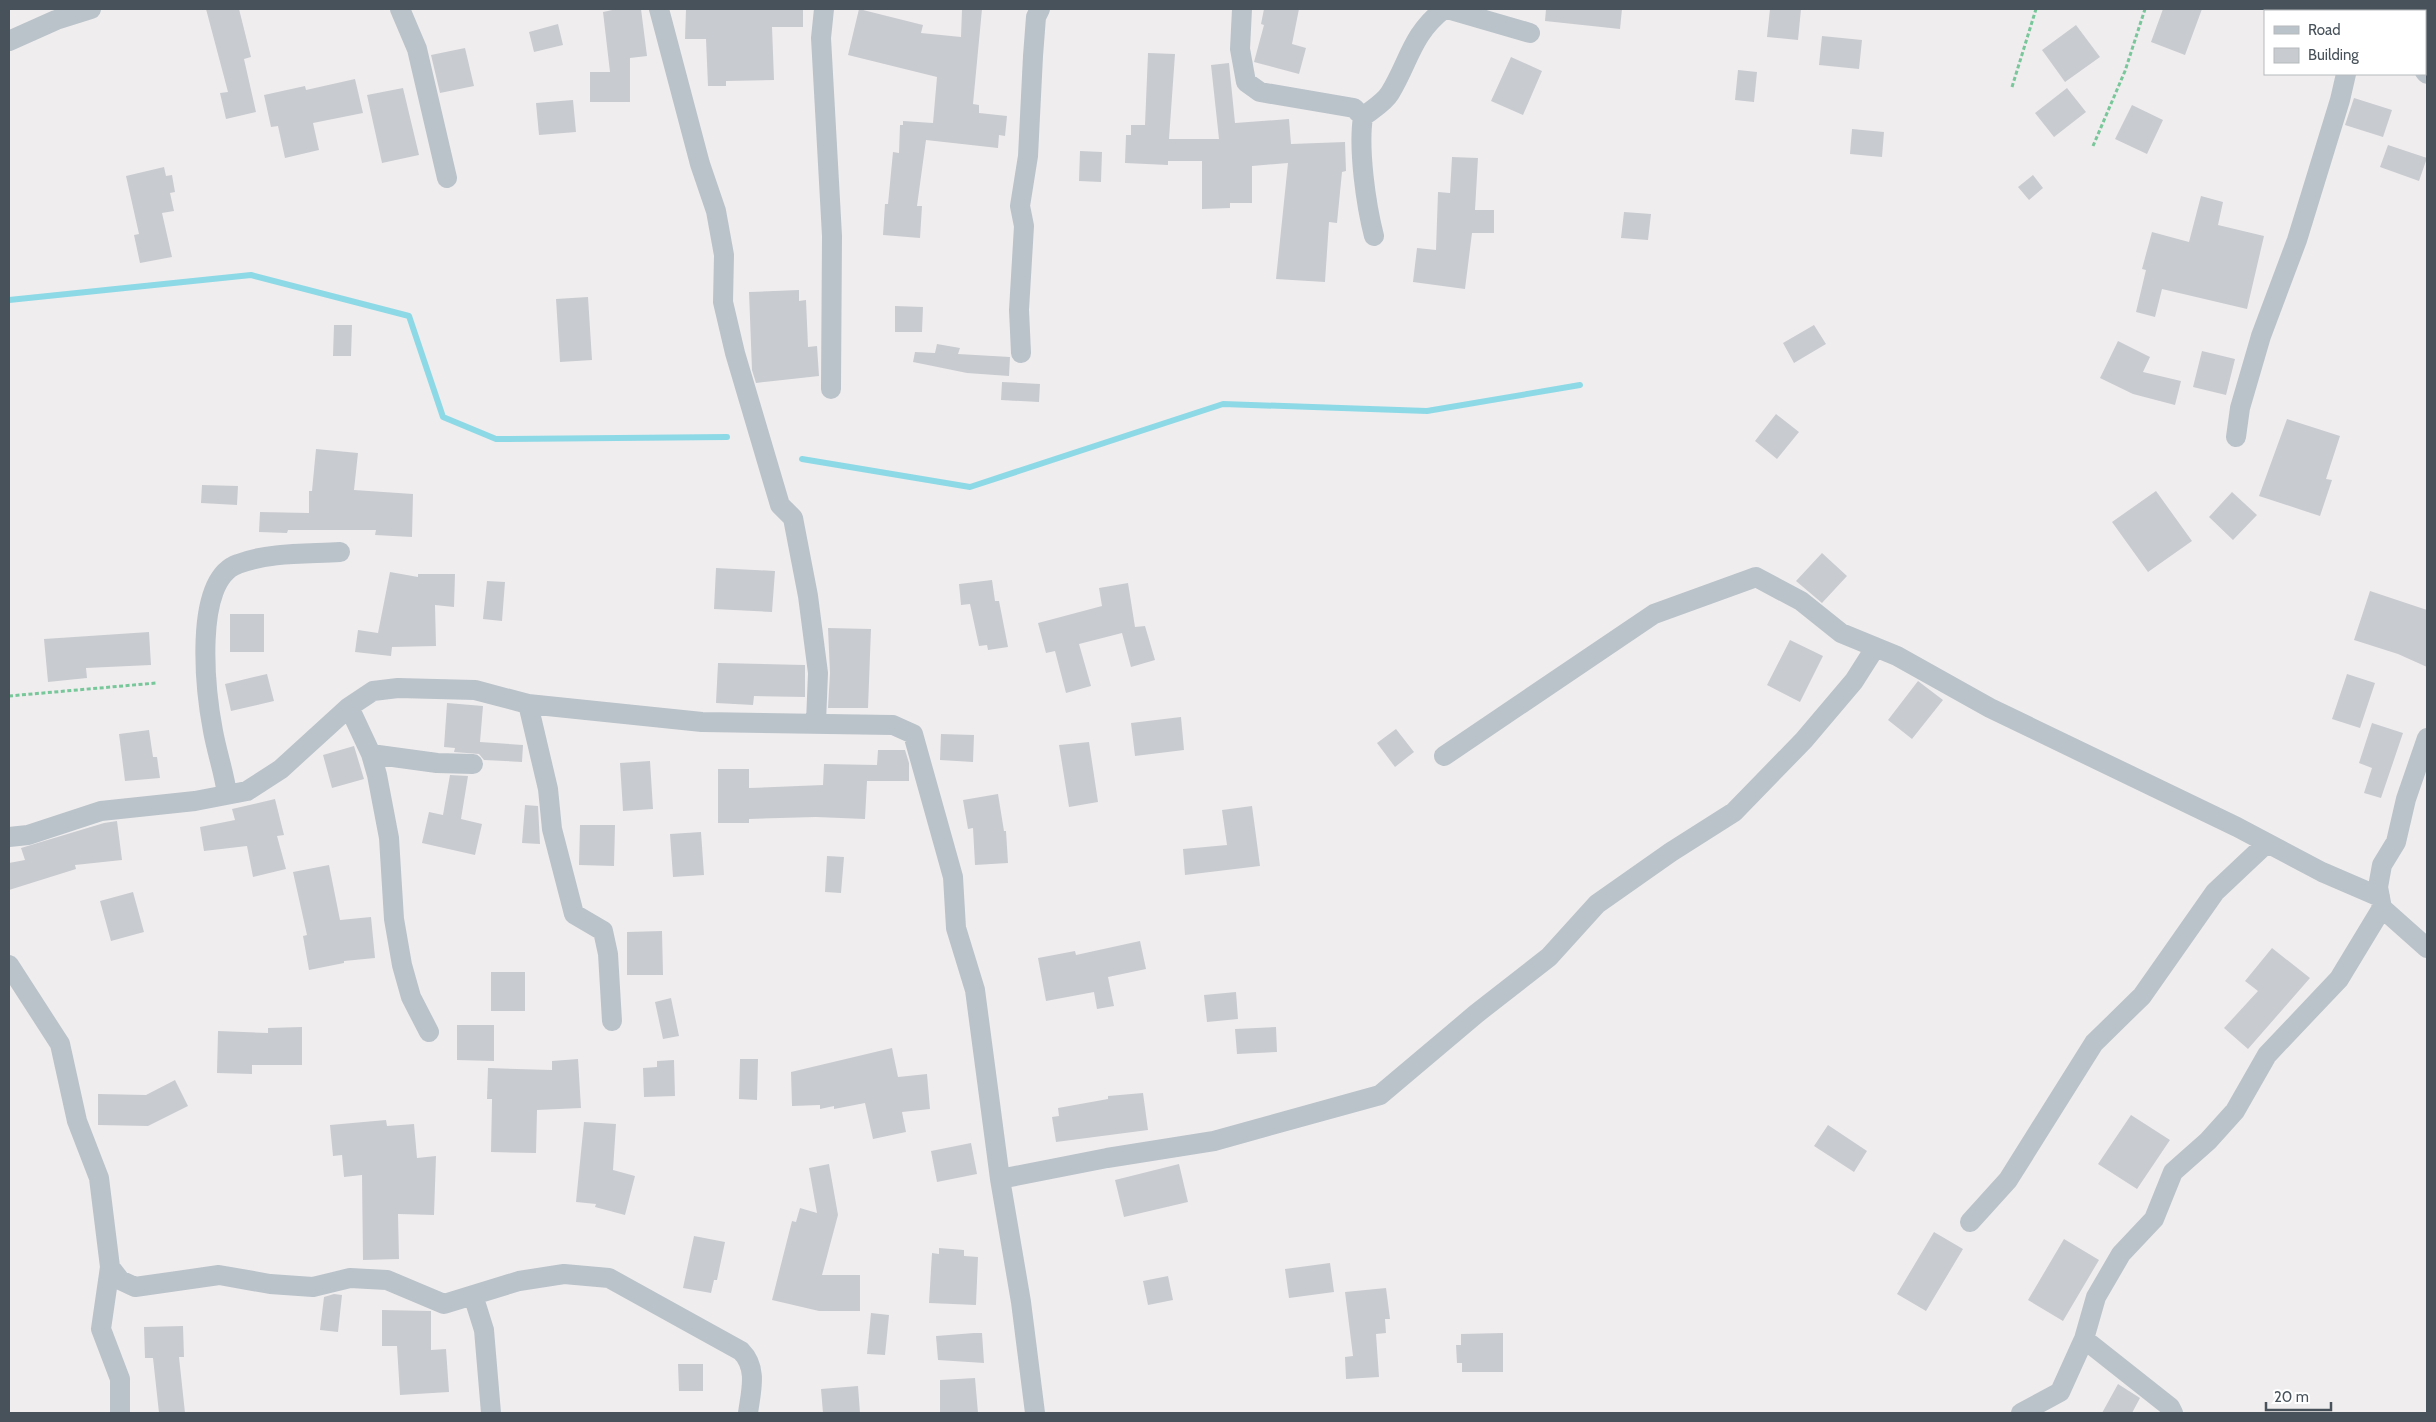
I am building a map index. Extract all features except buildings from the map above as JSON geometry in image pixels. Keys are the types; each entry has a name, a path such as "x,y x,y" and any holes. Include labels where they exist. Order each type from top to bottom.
{"street":[{"path":"9,40 56,20 91,9"},
{"path":"400,9 417,49 447,178"},
{"path":"659,9 700,164 716,211 724,255 723,302 735,353 780,505 793,518 808,596 818,673 816,722"},
{"path":"824,9 821,38 832,236 831,390"},
{"path":"1021,353 1019,310 1024,226 1020,206 1028,156 1036,17 1040,9"},
{"path":"1242,9 1240,49 1246,82 1260,92 1354,108 1363,117 1364,179 1374,236"},
{"path":"1363,117 1389,95 1416,38 1430,20 1445,9 1530,33"},
{"path":"2236,437 2240,408 2261,336 2298,240 2346,75"},
{"path":"227,794 224,771 213,733 207,686 206,639 211,603 219,579 236,564 277,556 340,552"},
{"path":"1444,756 1654,614 1756,577 1801,601 1841,633 1897,656 1990,708 2267,843 2381,902 2427,948"},
{"path":"1000,1179 1107,1158 1214,1141 1380,1095 1476,1014 1549,957 1597,904 1671,852 1734,812 1804,740 1854,681 1875,648"},
{"path":"9,837 28,835 101,811 195,801 247,790 281,769 349,707 373,691 398,688 475,690 528,704 702,722 816,722 893,725 913,734 953,877 956,928 975,990 1000,1179 1021,1302 1036,1413"},
{"path":"528,704 548,789 552,829 574,914 603,930 608,954 612,1022"},
{"path":"349,707 371,754 389,838 394,919 402,965 411,997 429,1032"},
{"path":"2021,1413 2060,1392 2084,1339 2096,1297 2121,1254 2154,1219 2172,1172 2208,1141 2235,1111 2267,1055 2340,979 2381,902 2378,887 2382,865 2396,842 2406,799 2427,738"},
{"path":"371,754 437,763 473,764"},
{"path":"1970,1222 2008,1180 2094,1043 2142,996 2215,892 2267,843"},
{"path":"9,965 60,1044 78,1121 99,1178 110,1267 100,1329 120,1379 120,1413"},
{"path":"110,1267 120,1280 135,1287 219,1275 270,1284 313,1287 350,1278 387,1280 444,1304 519,1281 564,1274 609,1278 741,1351 749,1359 753,1371 748,1413"},
{"path":"473,1295 484,1330 491,1413"},
{"path":"2084,1339 2170,1407 2174,1413"}],"path":[{"path":"2012,88 2036,9"},
{"path":"2093,146 2125,71 2145,9"},
{"path":"9,696 156,683"}],"waterway":[{"path":"9,300 251,275 409,316 443,417 496,439 727,437"},
{"path":"802,459 970,487 1223,404 1427,411 1580,385"}]}
